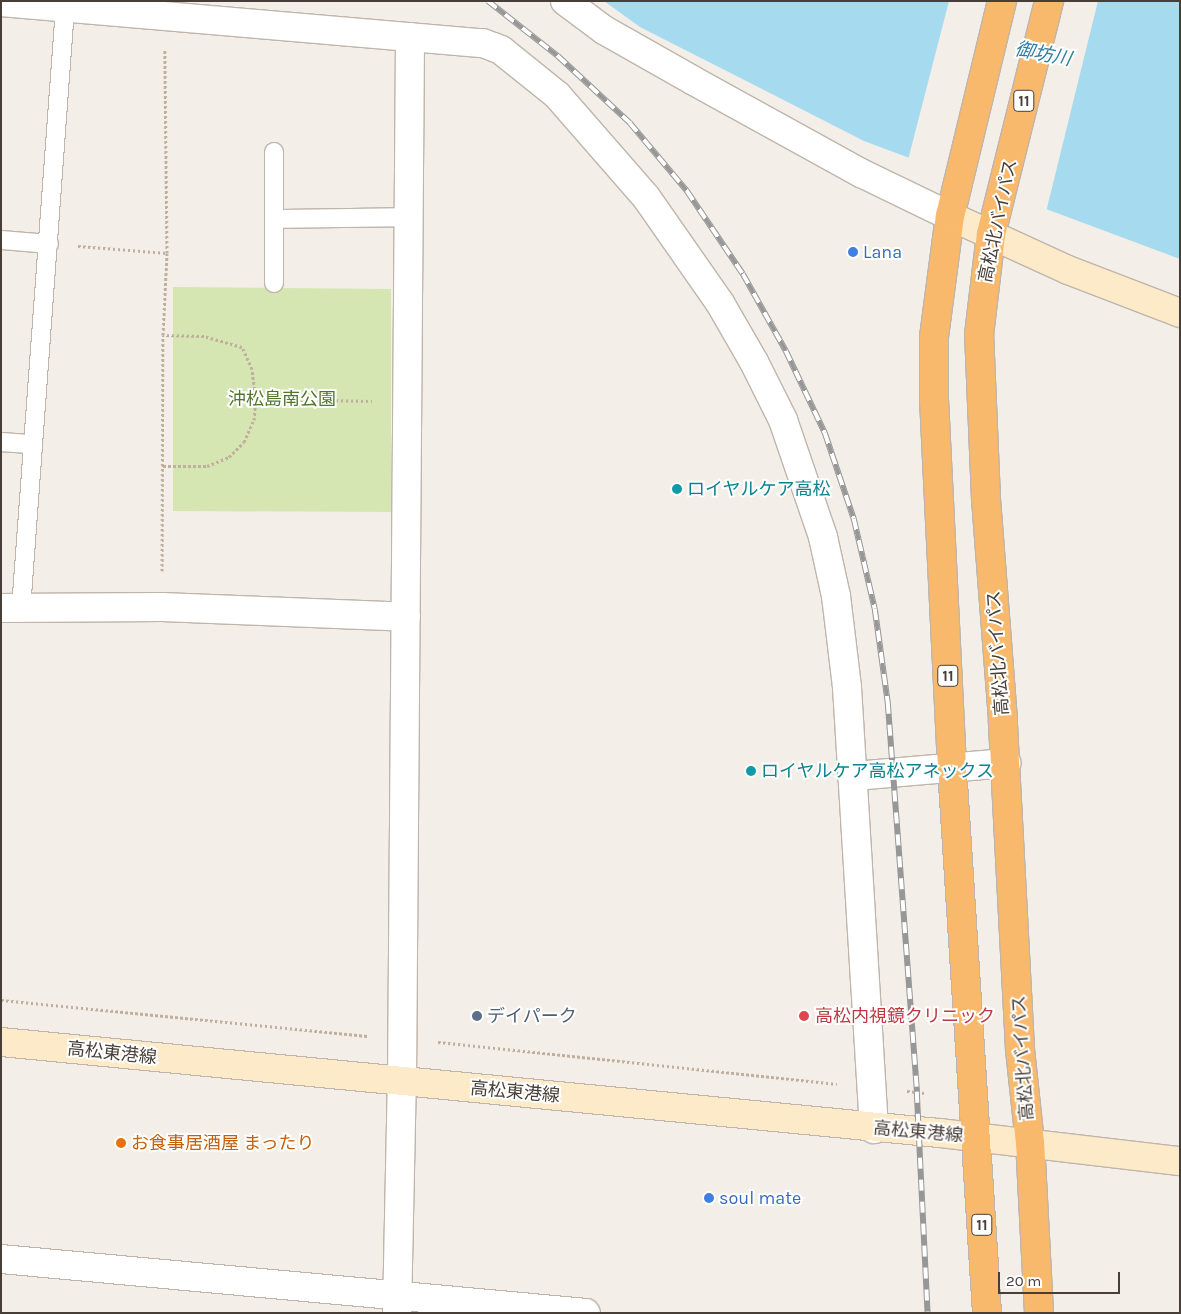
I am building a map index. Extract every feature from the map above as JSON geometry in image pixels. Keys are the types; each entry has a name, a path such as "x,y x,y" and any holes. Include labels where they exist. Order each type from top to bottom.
{"highway":[{"name":"11","path":"987,1313 952,767 934,400 934,337 950,216 960,184 1002,1"},
{"name":"高松北バイパス","path":"1039,1313 1030,1143 1020,1049 1006,763 980,396 979,334 991,234 1049,1"}],"main road":[{"path":"950,216 1068,270 1180,313"},
{"name":"高松東港線","path":"1,1042 874,1129 977,1137 1180,1161"}],"street":[{"path":"566,1 604,30 694,81 861,173 950,216"},
{"path":"1,2 483,43 500,50 557,95 646,197 720,303 782,420 823,537 842,648 854,776 874,1129"},
{"path":"397,1304 402,1082 410,37"},
{"path":"11,608 162,607 406,617"},
{"path":"854,776 1006,763"},
{"path":"1,1259 397,1304 586,1313"}],"lane":[{"path":"11,608 33,444 65,8"},
{"path":"274,152 274,283"},
{"path":"274,219 409,217"},
{"path":"1,240 49,244"},
{"path":"1,442 33,444"}],"path":[{"path":"162,607 162,466 167,253 165,16"},
{"path":"49,244 167,253"},
{"path":"162,466 207,466 229,457 244,442 254,420 256,399 252,369 242,347 204,336 164,335"},
{"path":"256,399 407,402"},
{"path":"1,1000 401,1039 927,1094"}],"green space":[{"name":"沖松島南公園","path":"173,287 391,289 391,512 173,511"}],"water":[{"name":"御坊川","path":"604,1 1180,1 1180,259 864,141 640,27"}],"pier":[{"path":"949,1 1098,1 1046,212 908,160"}],"railway":[{"path":"488,1 558,56 630,123 687,191 743,274 786,351 825,433 854,519 875,609 888,703 917,1092 928,1313"}],"place":[{"name":"Lana","path":"853,252"},
{"name":"ロイヤルケア高松","path":"677,489"},
{"name":"ロイヤルケア高松アネックス","path":"751,771"},
{"name":"デイパーク","path":"477,1016"},
{"name":"高松内視鏡クリニック","path":"804,1016"},
{"name":"お食事居酒屋 まったり","path":"121,1143"},
{"name":"soul mate","path":"709,1198"}]}
